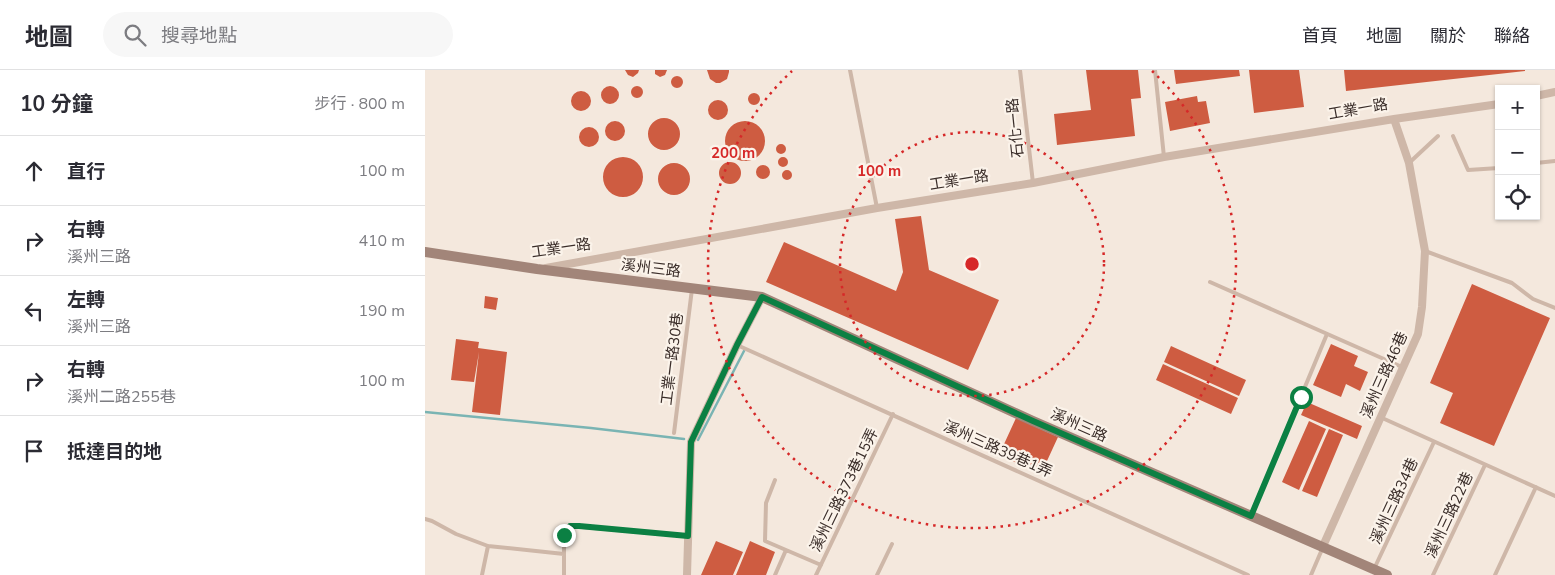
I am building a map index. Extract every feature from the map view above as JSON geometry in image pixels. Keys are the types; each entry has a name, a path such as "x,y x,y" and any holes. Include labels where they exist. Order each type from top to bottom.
{"street":[{"path":"1540,95 1555,92"},
{"name":"工業一路","path":"425,252 537,270 877,208 1033,184 1164,158 1394,118 1495,105"},
{"name":"溪州三路46巷","path":"1323,546 1418,334 1422,306 1425,251 1409,162 1394,118"},
{"name":"溪州三路","path":"537,270 762,297 1033,421 1387,575"},
{"path":"687,575 691,442 762,297"}],"lane":[{"path":"850,70 877,208"},
{"name":"石化一路","path":"1020,70 1033,184"},
{"path":"1155,70 1164,158"},
{"path":"1409,162 1437,136"},
{"path":"1453,136 1468,170 1495,168"},
{"path":"1540,163 1555,161"},
{"path":"1425,251 1512,284 1533,299 1555,308"},
{"path":"1210,282 1402,367"},
{"name":"工業一路30巷","path":"674,433 693,288"},
{"path":"1251,516 1327,334"},
{"name":"溪州三路39巷1弄","path":"737,345 1249,575"},
{"name":"溪州三路373巷15弄","path":"816,575 893,414"},
{"path":"1381,417 1555,496"},
{"name":"溪州三路34巷","path":"1374,569 1433,442"},
{"name":"溪州三路22巷","path":"1433,575 1485,465"},
{"path":"775,480 766,503 765,540 821,565"},
{"path":"1495,575 1536,487"},
{"path":"425,519 488,546 564,554"},
{"path":"564,575 564,535 570,526 688,536"},
{"path":"877,575 892,544"},
{"path":"482,575 488,546"},
{"path":"1311,575 1323,546"},
{"path":"775,575 786,550"}],"building":[{"path":"625,70 639,70 633,77 628,75"},
{"path":"655,70 667,70 665,75 660,77 655,74"},
{"path":"707,70 729,70 729,72 727,79 716,83 710,79"},
{"path":"1086,70 1138,70 1141,98 1131,99 1135,136 1057,145 1054,114 1091,110"},
{"path":"1174,70 1239,70 1240,76 1176,84"},
{"path":"1249,70 1299,70 1304,107 1254,113"},
{"path":"1344,70 1525,70 1525,71 1346,91"},
{"path":"675,76 679,76 683,82 679,88 675,88 671,84 671,80"},
{"path":"610,86 618,91 619,95 614,103 610,104 602,99 601,95 606,87"},
{"path":"635,86 639,86 643,92 639,98 635,98 631,94 631,90"},
{"path":"581,91 588,94 591,101 588,108 581,111 574,108 571,101 574,94"},
{"path":"754,93 760,99 754,105 748,99"},
{"path":"1197,96 1198,102 1206,101 1210,123 1170,131 1165,102"},
{"path":"718,100 725,103 728,110 725,117 718,120 711,117 708,110 711,103"},
{"path":"664,118 675,123 680,134 675,145 664,150 653,145 648,134 653,123"},
{"path":"615,121 622,124 625,131 622,138 615,141 608,138 605,131 608,124"},
{"path":"749,121 756,124 762,130 765,141 764,149 756,158 749,161 741,161 734,158 726,149 725,137 728,130 737,122"},
{"path":"589,127 596,130 599,137 596,144 589,147 582,144 579,137 582,130"},
{"path":"779,144 783,144 786,149 785,153 779,154 776,151 776,147"},
{"path":"627,157 634,160 640,166 643,177 642,185 634,194 627,197 619,197 612,194 604,185 603,173 606,166 615,158"},
{"path":"781,157 785,157 788,162 787,166 781,167 778,164 778,160"},
{"path":"730,162 738,165 741,173 738,181 730,184 722,181 719,173 722,165"},
{"path":"674,163 685,168 690,179 685,190 674,195 663,190 658,179 663,168"},
{"path":"760,165 766,165 770,172 766,179 760,179 756,175 756,169"},
{"path":"785,170 789,170 792,175 791,179 785,180 782,177 782,173"},
{"path":"921,216 929,270 999,300 968,370 766,282 784,242 896,291 903,272 895,219"},
{"path":"1472,284 1550,318 1494,446 1440,423 1453,393 1430,383"},
{"path":"485,296 498,298 496,310 484,308"},
{"path":"456,339 479,342 478,348 507,352 500,415 472,412 479,352 474,382 451,380"},
{"path":"1331,344 1358,356 1354,366 1368,372 1360,391 1346,384 1341,397 1313,385"},
{"path":"1171,346 1246,380 1239,396 1164,362"},
{"path":"1163,364 1238,398 1231,414 1156,380"},
{"path":"1307,402 1362,426 1357,439 1301,415"},
{"path":"1016,418 1058,437 1041,474 999,455"},
{"path":"1309,421 1326,429 1299,490 1282,482"},
{"path":"1329,429 1343,435 1317,497 1302,491"},
{"path":"716,541 743,552 733,575 701,575"},
{"path":"750,541 775,552 766,575 736,575"}],"waterway":[{"path":"698,440 744,351"},
{"path":"425,412 684,439"}],"route":[{"path":"564,535 570,526 579,526 688,536 691,442 762,297 1033,421 1251,516 1301,397"}]}
